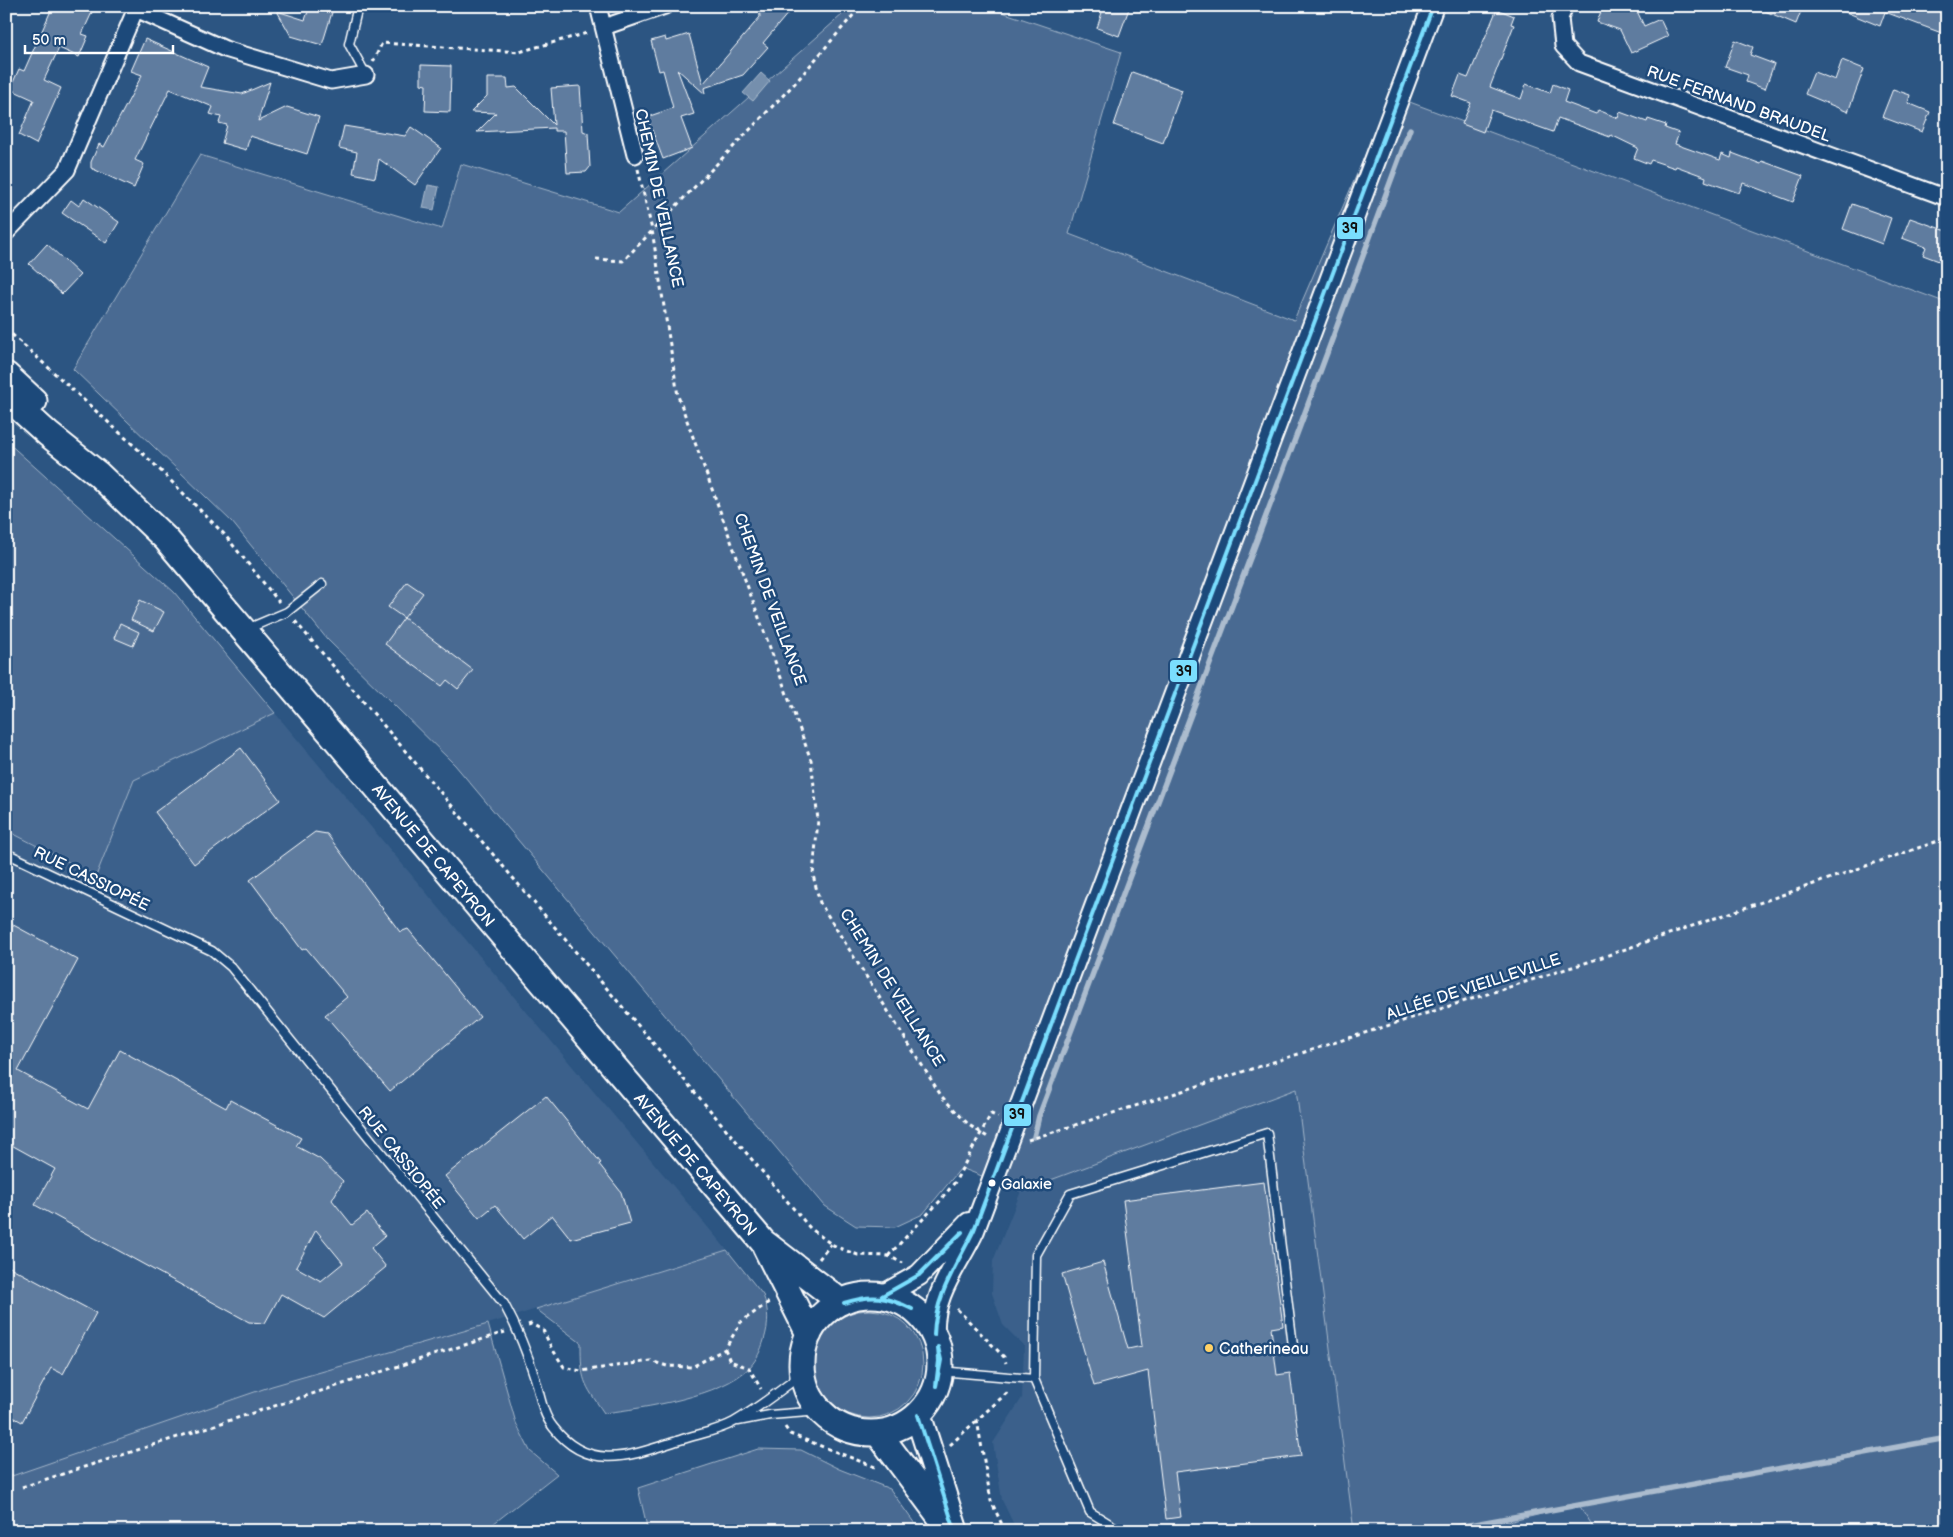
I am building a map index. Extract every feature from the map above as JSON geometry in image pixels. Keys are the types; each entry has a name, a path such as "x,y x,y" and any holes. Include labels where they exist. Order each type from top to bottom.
{"main road":[{"name":"AVENUE DE CAPEYRON","path":"6,375 59,424 98,474"},
{"name":"AVENUE DE CAPEYRON","path":"6,396 98,474 166,539 763,1242 841,1302"},
{"name":"AVENUE DE CAPEYRON","path":"763,1242 808,1334"},
{"path":"882,1296 903,1303 921,1317 934,1335 939,1353 940,1371 936,1387 929,1402 918,1415 900,1427 878,1433 857,1432 837,1424 821,1411 809,1394 802,1374 802,1353 808,1334 822,1315 841,1302 854,1297 882,1296"},
{"path":"918,1415 955,1531"},
{"path":"878,1433 950,1531"}],"street":[{"name":"CHEMIN DE VEILLANCE","path":"598,6 635,156"},
{"path":"604,27 665,6"},
{"path":"934,1335 933,1321 941,1292 968,1242 1005,1148 1433,6"},
{"name":"RUE FERNAND BRAUDEL","path":"1565,6 1560,18 1563,46 1579,63 1947,198"},
{"path":"6,233 67,170 137,8 225,48 331,81 366,75"},
{"path":"882,1296 919,1275 958,1236 982,1206"}],"lane":[{"path":"358,6 349,44 366,75"},
{"path":"243,631 288,612 322,584"},
{"name":"RUE CASSIOPÉE","path":"6,853 212,951 231,967 504,1304 517,1328 542,1404 551,1425 565,1441 586,1454 605,1458 628,1457 733,1422"},
{"path":"1121,1531 1090,1512 1034,1379 1036,1255 1070,1194 1267,1133 1293,1346"},
{"path":"940,1371 1010,1375 1034,1379"},
{"path":"733,1422 769,1400 802,1374"},
{"path":"733,1422 770,1415 821,1411"}],"path":[{"path":"596,258 623,261 796,82 861,6"},
{"path":"366,75 382,43 519,52 604,27"},
{"name":"CHEMIN DE VEILLANCE","path":"635,156 652,230 678,396 811,760 818,820 813,875 820,903 942,1097 969,1125 1005,1148"},
{"path":"6,329 153,463 224,534 810,1228 832,1244 858,1254 888,1256 914,1269 919,1275"},
{"name":"ALLÉE DE VIEILLEVILLE","path":"1005,1148 1579,965 1947,838"},
{"path":"888,1256 940,1201 955,1182 991,1114 1014,1124"},
{"path":"806,1275 832,1244"},
{"path":"22,1487 532,1324 543,1330 564,1367 581,1371 651,1360 667,1366 692,1367 725,1349 741,1322 766,1303 787,1292"},
{"path":"941,1292 1004,1357 1010,1375 1010,1390 976,1420 991,1501 1005,1531"}],"shaded area":[{"path":"852,6 984,6 1121,52 1069,234 1294,320 1391,95 1947,303 1947,1531 1596,1531 1579,1505 1471,1531 1354,1531 1296,1089 1021,1191 961,1168 923,1214 895,1227 856,1226 825,1206 455,765 327,639 232,522 73,369 200,155 442,229 461,164 619,212"},
{"path":"761,73 770,81 753,101 743,93"},
{"path":"428,185 439,187 434,210 423,208"},
{"path":"6,441 174,592 275,713 134,780 96,876 6,830"},
{"path":"275,713 727,1250 488,1324 272,1386 6,1478 6,830 96,876 134,780"},
{"path":"1296,1088 1354,1531 1017,1531 1002,1500 993,1443 1022,1398 1024,1346 1003,1325 992,1293 993,1261 1021,1191"},
{"path":"727,1250 763,1295 768,1317 766,1334 757,1358 750,1367 737,1377 721,1386 702,1393 660,1404 604,1413 585,1381 581,1343 536,1309"},
{"path":"869,1310 890,1314 907,1326 919,1343 923,1364 919,1385 907,1402 890,1414 869,1418 848,1414 831,1402 819,1385 815,1364 819,1343 831,1326 848,1314"},
{"path":"488,1324 516,1423 530,1451 557,1474 484,1531 6,1531 6,1478 272,1386"},
{"path":"758,1449 801,1450 839,1469 890,1489 920,1531 648,1531 638,1488"},
{"path":"1579,1505 1596,1531 1471,1531"}],"building":[{"path":"53,6 95,6 82,34 88,36 79,57 59,48 44,80 61,88 36,144 19,135 34,100 10,89 19,69 24,71"},
{"path":"310,6 334,6 322,45 291,36 277,11 305,20"},
{"path":"759,6 794,6 763,43 768,47 743,75 704,88 705,94 677,69 694,114 681,118 692,148 663,159 647,117 673,108 663,70 659,71 651,41 665,37 666,41 689,34 703,84 760,17"},
{"path":"1104,6 1130,6 1119,36 1097,28"},
{"path":"1603,6 1624,6 1637,11 1644,26 1660,19 1668,36 1631,53 1620,30 1597,22"},
{"path":"1753,6 1803,6 1796,24"},
{"path":"1831,6 1930,6 1947,12 1947,35 1885,12 1880,26"},
{"path":"1497,9 1514,16 1511,24 1514,25 1490,87 1521,99 1526,84 1550,93 1553,84 1568,90 1564,102 1596,114 1598,110 1618,118 1620,112 1647,122 1648,119 1666,125 1665,128 1679,133 1675,144 1720,160 1722,154 1731,158 1732,153 1761,164 1762,161 1803,176 1793,202 1743,183 1739,193 1705,181 1706,177 1676,166 1675,168 1651,160 1649,164 1634,158 1638,148 1611,135 1610,137 1558,118 1553,132 1491,110 1483,132 1462,124 1471,103 1452,96 1460,75 1468,78"},
{"path":"145,39 208,67 200,87 242,94 270,82 258,121 287,107 319,117 307,154 250,136 246,150 222,143 227,125 219,123 221,117 210,114 213,107 170,89 135,160 144,164 134,188 91,168 91,162 99,144 104,147 142,75 131,71"},
{"path":"1735,40 1753,47 1750,55 1774,64 1765,89 1746,82 1748,75 1725,67"},
{"path":"1842,60 1864,69 1848,112 1805,94 1814,72 1835,80"},
{"path":"421,65 451,66 450,112 425,111 426,85 421,84"},
{"path":"1132,72 1182,90 1163,143 1114,125"},
{"path":"487,78 507,78 508,88 516,87 554,125 551,88 580,86 583,131 588,133 590,167 586,172 567,173 564,131 554,131 554,128 477,132 496,113 471,112 487,96"},
{"path":"1893,89 1910,95 1908,103 1930,112 1922,132 1882,117"},
{"path":"344,126 405,136 411,127 441,148 415,185 379,159 375,178 353,173 357,152 339,148"},
{"path":"84,198 119,222 106,243 62,213 71,200 79,206"},
{"path":"1852,204 1891,218 1882,244 1843,229"},
{"path":"1910,218 1947,231 1947,264 1923,255 1926,247 1902,238"},
{"path":"47,244 80,275 62,294 29,264"},
{"path":"407,582 423,593 404,618 388,607"},
{"path":"140,600 164,612 154,631 131,620"},
{"path":"404,618 473,670 458,689 447,680 442,686 385,644"},
{"path":"120,623 139,632 133,646 114,638"},
{"path":"241,748 280,800 194,864 155,812"},
{"path":"315,832 327,834 400,932 408,929 480,1017 390,1091 325,1015 347,997 306,948 302,950 250,880"},
{"path":"6,921 78,960 18,1071 88,1109 120,1050 226,1108 230,1100 301,1138 296,1146 320,1159 343,1181 332,1200 352,1225 367,1213 385,1236 371,1248 386,1267 324,1318 281,1294 265,1323 249,1322 35,1205 55,1169 6,1142","holes":["316,1230 343,1263 321,1281 296,1267"]},
{"path":"546,1096 601,1163 599,1164 621,1192 630,1223 571,1239 552,1215 523,1239 495,1205 479,1218 445,1176"},
{"name":"Catherineau","path":"1264,1182 1283,1326 1271,1328 1277,1375 1290,1373 1301,1456 1175,1472 1181,1517 1166,1519 1148,1371 1094,1386 1062,1274 1103,1262 1128,1349 1142,1346 1123,1200"},
{"path":"6,1265 96,1313 63,1374 51,1368 22,1422 6,1413"}],"waterway":[{"path":"1034,1137 1039,1116 1300,426 1410,129"},
{"path":"1436,1531 1947,1438"}],"transit line":[{"name":"39","path":"934,1335 935,1320 943,1293 974,1230 1433,6"},
{"name":"39","path":"882,1296 919,1275 962,1232"},
{"name":"39","path":"844,1303 863,1298 879,1298 894,1301 912,1309"},
{"name":"39","path":"936,1386 939,1361 938,1347"},
{"name":"39","path":"936,1386 941,1360 938,1347"},
{"name":"39","path":"918,1415 955,1531"}],"place":[{"name":"Galaxie","path":"992,1183"},
{"name":"Catherineau","path":"1209,1348"}]}
